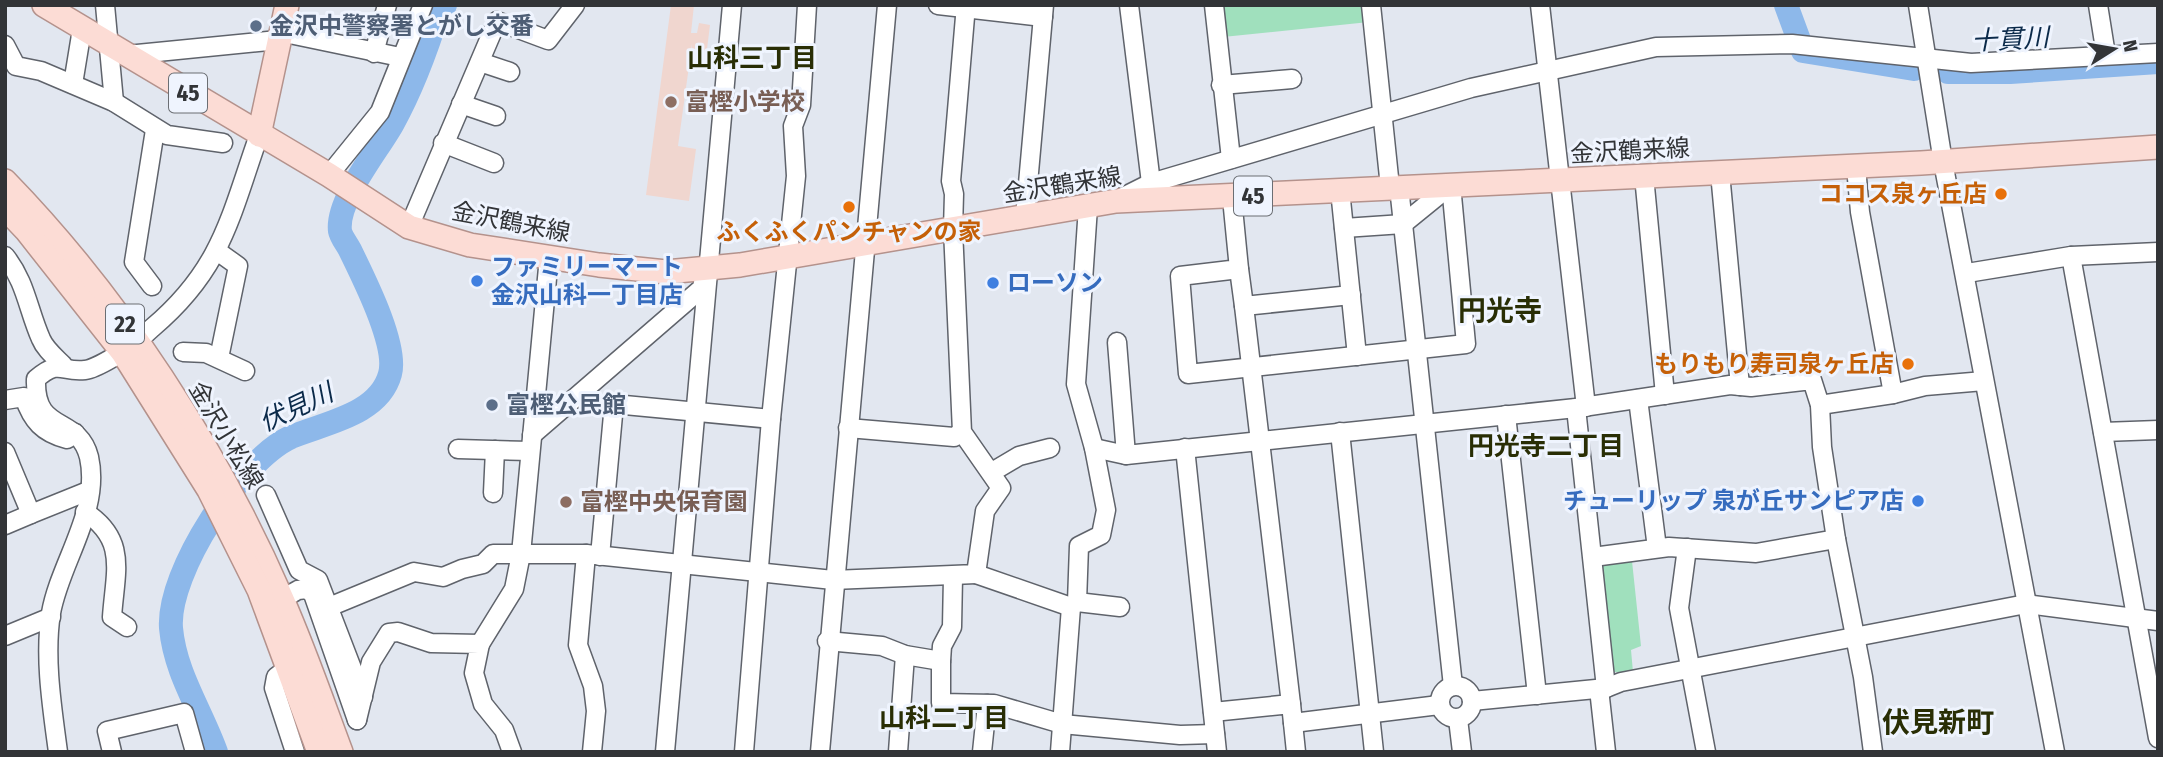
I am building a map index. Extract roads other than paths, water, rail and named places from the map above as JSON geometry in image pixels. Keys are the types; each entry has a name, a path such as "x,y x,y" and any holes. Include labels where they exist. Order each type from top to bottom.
{"main road":[{"path":"259,135 287,5"},
{"name":"金沢鶴来線","path":"48,7 331,176 409,227 470,245 666,272 788,256 1116,201 1232,198 1395,187 1943,162 2158,147"},
{"name":"金沢小松線","path":"5,181 62,241 104,293 130,347 219,490 282,599 341,752"},
{"name":"金沢小松線","path":"5,208 130,347"},
{"name":"金沢小松線","path":"234,518 319,752"}],"street":[{"path":"105,5 118,50 114,102"},
{"path":"374,53 387,5"},
{"path":"331,176 380,112 423,5"},
{"path":"409,227 443,142 497,21 548,40 575,5"},
{"path":"665,752 706,268 732,5"},
{"path":"744,752 757,573 796,176 793,126 801,105 807,5"},
{"path":"820,752 827,641 887,5"},
{"path":"939,5 1044,11 1025,218"},
{"path":"1129,5 1151,183"},
{"path":"1214,5 1231,159"},
{"path":"1371,5 1383,114 1403,224 1453,686"},
{"path":"1540,5 1561,180 1593,558 1606,752"},
{"path":"1918,5 1943,162 1967,273 1984,381 2055,752"},
{"path":"2098,5 2106,55"},
{"path":"966,6 951,181 954,194 953,229 962,432 1001,488 985,511 976,574"},
{"path":"73,84 82,29"},
{"path":"118,50 279,36 400,57"},
{"path":"5,45 10,66 41,71 114,102 155,130 223,143"},
{"path":"1116,201 1151,183 1383,114 1548,69 1656,47 1799,45 1927,56 1971,63 2158,53"},
{"path":"480,62 510,72"},
{"path":"1221,85 1292,79"},
{"path":"461,104 496,116"},
{"path":"152,286 134,262 155,130"},
{"path":"58,752 52,709 51,617 85,512 89,457 75,433 50,419 39,408 35,395 36,379 46,370 62,365 85,370 130,347 177,307 206,273 217,251 259,135"},
{"path":"443,142 494,163"},
{"path":"1857,166 1860,212 1893,394"},
{"path":"1720,173 1740,386"},
{"path":"1644,176 1665,396"},
{"path":"1344,228 1403,224 1451,185"},
{"path":"1239,269 1180,276 1188,374 1466,344 1451,185"},
{"path":"1340,190 1357,356"},
{"path":"1232,198 1296,752"},
{"path":"1060,752 1079,546 1101,535 1106,510 1094,448 1076,384 1088,207"},
{"path":"217,251 238,266 219,358"},
{"path":"1967,273 2071,256 2158,252"},
{"path":"5,256 16,269 28,295 41,342 62,365"},
{"path":"2071,256 2158,736"},
{"path":"512,752 504,730 483,705 474,673 480,644 514,589 520,554 549,257"},
{"path":"458,449 495,450 531,443 702,288 706,268"},
{"path":"1244,306 1351,295"},
{"path":"1118,342 1126,455"},
{"path":"183,352 205,353 245,371"},
{"path":"1094,448 1126,455 1812,380 1821,405 1822,447 1873,752"},
{"path":"1821,405 1893,394 1925,386 1984,381"},
{"path":"5,400 24,397 36,424 50,435 67,439 75,433"},
{"path":"1638,400 1657,548"},
{"path":"592,752 596,711 593,685 578,645 614,404 771,419"},
{"path":"1506,415 1537,695"},
{"path":"848,428 954,437 962,432"},
{"path":"2103,432 2158,430"},
{"path":"1340,432 1374,752"},
{"path":"992,472 1019,456 1050,448"},
{"path":"953,577 952,627 943,646 941,661 941,703 988,704 1062,724 1180,735 1216,743 1185,448"},
{"path":"493,493 495,450"},
{"path":"5,452 32,514"},
{"path":"5,525 88,491"},
{"path":"266,495 299,570 318,580 363,697"},
{"path":"85,512 103,524 117,552 112,617 127,627"},
{"path":"1593,558 1657,548 1756,554 1836,539"},
{"path":"1687,548 1679,608 1706,752"},
{"path":"329,607 414,572 443,577 483,564 493,554 593,555 682,567 833,580 976,574 1074,604 1120,607"},
{"path":"282,599 298,590 307,589 313,594 357,720 371,662 389,633 398,632 431,643 480,644"},
{"path":"1472,701 1602,689 1621,682 2026,604 2158,621"},
{"path":"5,636 51,617"},
{"path":"827,641 882,646 905,655 941,661"},
{"path":"898,752 905,655"},
{"path":"288,668 276,677 274,688 295,752"},
{"path":"1453,686 1468,691 1472,701 1470,711 1458,719 1448,717 1439,705 1441,695 1453,686"},
{"path":"982,752 988,704"},
{"path":"1213,712 1291,704"},
{"path":"1293,723 1439,705"},
{"path":"111,752 107,731 184,713 195,752"},
{"path":"1458,719 1462,752"}],"waterway":[{"name":"伏見川","path":"216,752 183,676 173,645 173,605 181,578 211,520 230,493 271,450 291,437 349,416 375,399 384,388 390,374 389,346 370,293 340,231 341,219 351,190 400,109 419,67 439,10 445,5"},
{"name":"十貫川","path":"1786,5 1803,51 1914,69"},
{"name":"十貫川","path":"1948,72 2010,72 2158,62"}],"place":[{"name":"金沢中警察署とがし交番","path":"256,26"},
{"name":"富樫小学校","path":"671,102"},
{"name":"ココス泉ヶ丘店","path":"2001,194"},
{"name":"ふくふくパンチャンの家","path":"849,207"},
{"name":"ファミリーマート 金沢山科一丁目店","path":"477,281"},
{"name":"ローソン","path":"993,283"},
{"name":"もりもり寿司泉ヶ丘店","path":"1908,364"},
{"name":"富樫公民館","path":"492,405"},
{"name":"チューリップ 泉が丘サンピア店","path":"1918,501"},
{"name":"富樫中央保育園","path":"566,502"}],"district":[{"name":"山科三丁目","path":"752,58"},
{"name":"円光寺","path":"1500,310"},
{"name":"円光寺二丁目","path":"1546,446"},
{"name":"山科二丁目","path":"944,718"},
{"name":"伏見新町","path":"1938,722"}]}
